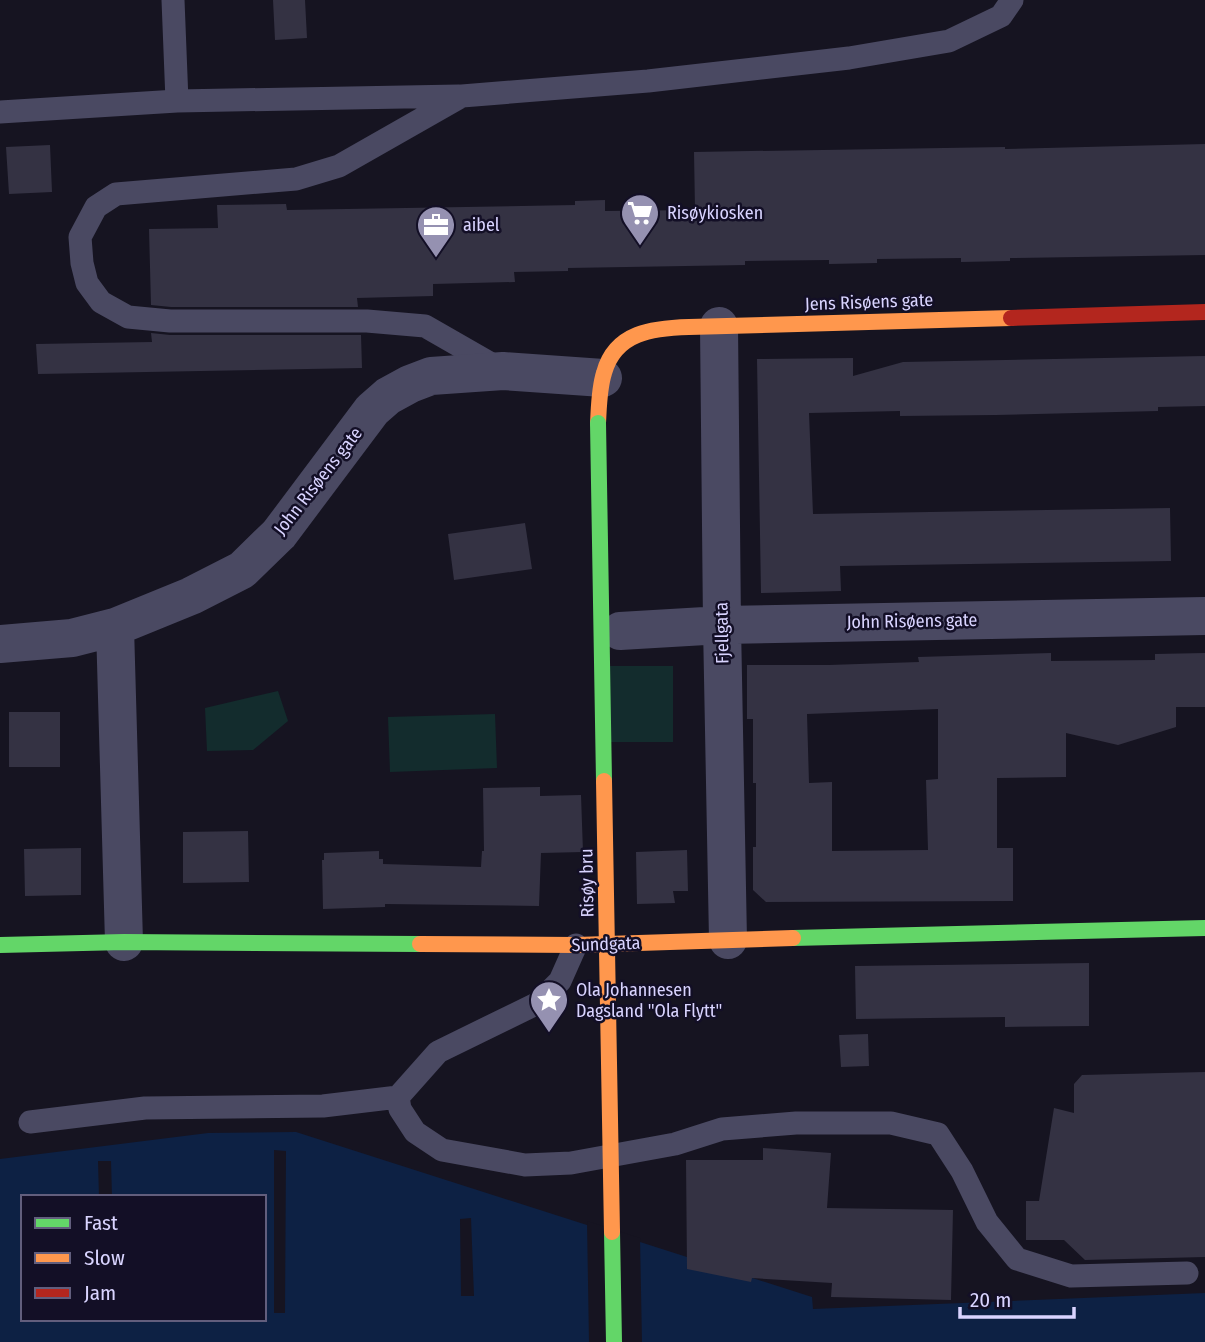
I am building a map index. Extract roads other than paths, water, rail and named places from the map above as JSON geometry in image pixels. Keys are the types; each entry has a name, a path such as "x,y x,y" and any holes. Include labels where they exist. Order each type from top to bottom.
{"main road":[{"name":"Jens Risøens gate","path":"598,423 603,378 609,359 619,346 643,332 656,329 1205,312"},
{"name":"Risøy bru","path":"598,423 614,1342"},
{"name":"Sundgata","path":"2,952 124,942 576,945 1205,928"}],"street":[{"name":"Fjellgata","path":"719,326 728,940"},
{"name":"John Risøens gate","path":"0,644 72,638 116,627 191,596 242,570 279,534 372,410 388,396 411,384 430,376 503,371 603,378"},
{"name":"John Risøens gate","path":"620,631 722,625 1205,616"},
{"path":"116,627 124,942"}],"lane":[{"path":"173,0 177,101"},
{"path":"0,112 177,101 462,96 648,81 849,58 949,41 1001,16 1012,0"},
{"path":"462,96 339,166 296,179 116,194 96,207 80,237 82,263 87,283 101,302 128,317 170,321 367,321 425,326 503,371"},
{"path":"30,1122 145,1108 323,1106 398,1097 438,1052 538,1003 560,981 576,945"},
{"path":"398,1097 400,1109 415,1132 442,1150 525,1166 571,1163 675,1144 722,1129 796,1123 891,1123 938,1134 962,1171 987,1222 1017,1259 1071,1276 1187,1273"}],"water":[{"path":"296,1132 812,1297 813,1309 1205,1293 1205,1342 0,1342 0,1159 208,1133"}],"place":[{"name":"Risøykiosken","path":"640,247"},
{"name":"aibel","path":"436,259"},
{"name":"Ola Johannesen Dagsland \"Ola Flytt\"","path":"549,1034"}]}
